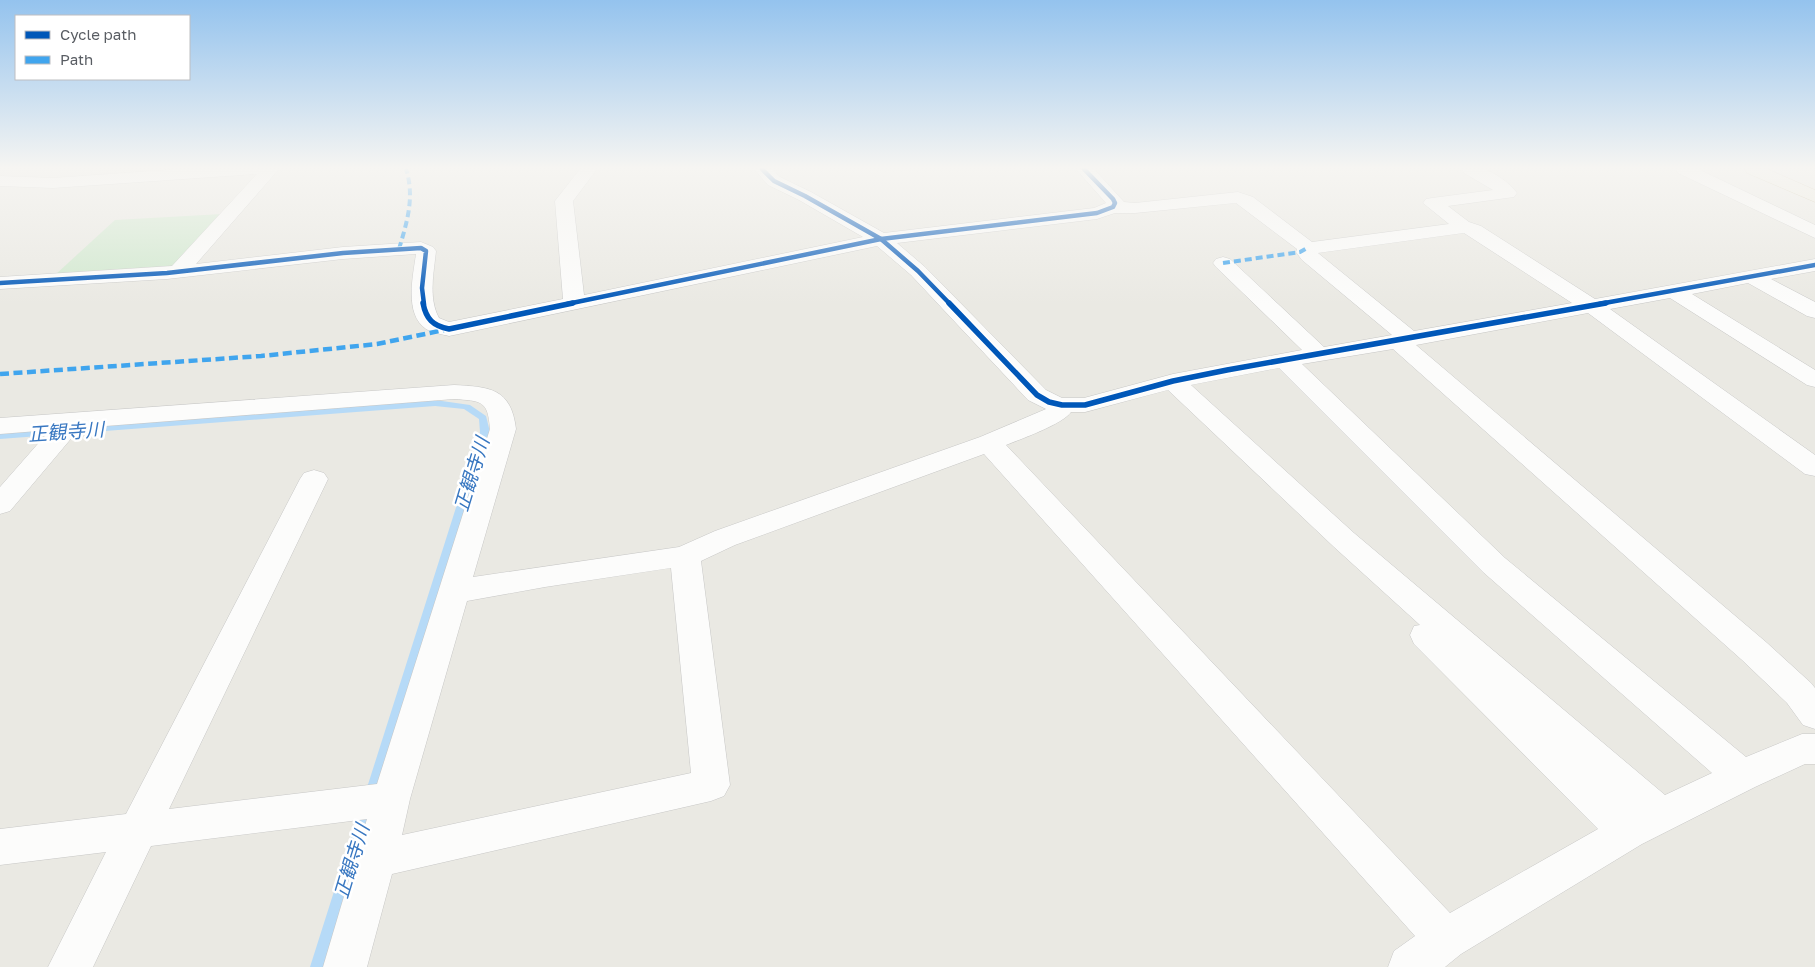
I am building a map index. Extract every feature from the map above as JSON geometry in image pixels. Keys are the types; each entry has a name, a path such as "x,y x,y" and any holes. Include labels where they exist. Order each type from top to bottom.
{"street":[{"path":"178,272 230,214"},
{"path":"565,214 574,304"},
{"path":"837,214 881,239 918,271 1037,395 1049,402 1062,405 1085,405 1173,381 1675,292 1815,265"},
{"path":"0,283 178,272 421,248 426,252 422,300 430,322 449,329 463,328 881,239 1089,214"},
{"path":"1264,214 1307,248 1456,229 1462,226"},
{"path":"1447,214 1462,226 1474,230 1592,306 1815,468"},
{"path":"1778,214 1815,232"},
{"path":"1307,248 1306,252 1310,256 1810,699"},
{"path":"1223,263 1319,354"},
{"path":"1752,277 1815,311"},
{"path":"1675,292 1815,380"},
{"path":"1284,360 1494,564 1742,776"},
{"path":"1173,381 1644,824"},
{"path":"0,426 454,392 477,393 492,399 501,410 502,429 391,799 345,967"},
{"path":"453,592 545,576 685,556 725,538 989,443 1059,412 1062,405"},
{"path":"0,505 72,421"},
{"path":"989,443 1446,939"},
{"path":"70,967 314,478"},
{"path":"376,859 711,785 685,556"},
{"path":"1426,635 1644,824"},
{"path":"1410,967 1446,939 1644,824 1802,749 1815,749"},
{"path":"0,847 391,799"}],"green space":[{"path":"222,214 178,265 167,269 55,275 115,220"}],"waterway":[{"name":"正観寺川","path":"0,436 435,403 467,407 483,418 485,432 318,967"}],"marked path":[{"path":"399,249 409,214"},
{"path":"1223,263 1300,252 1307,248"},
{"path":"0,374 261,356 377,344 444,330"}],"cycle path":[{"path":"837,214 881,239 918,271 1037,395 1049,402 1062,405 1085,405 1173,381 1227,370 1398,341 1815,265"},
{"path":"0,283 167,273 343,253 421,248 426,251 422,288 424,307 431,322 439,327 449,329 881,239 1088,214"}]}
